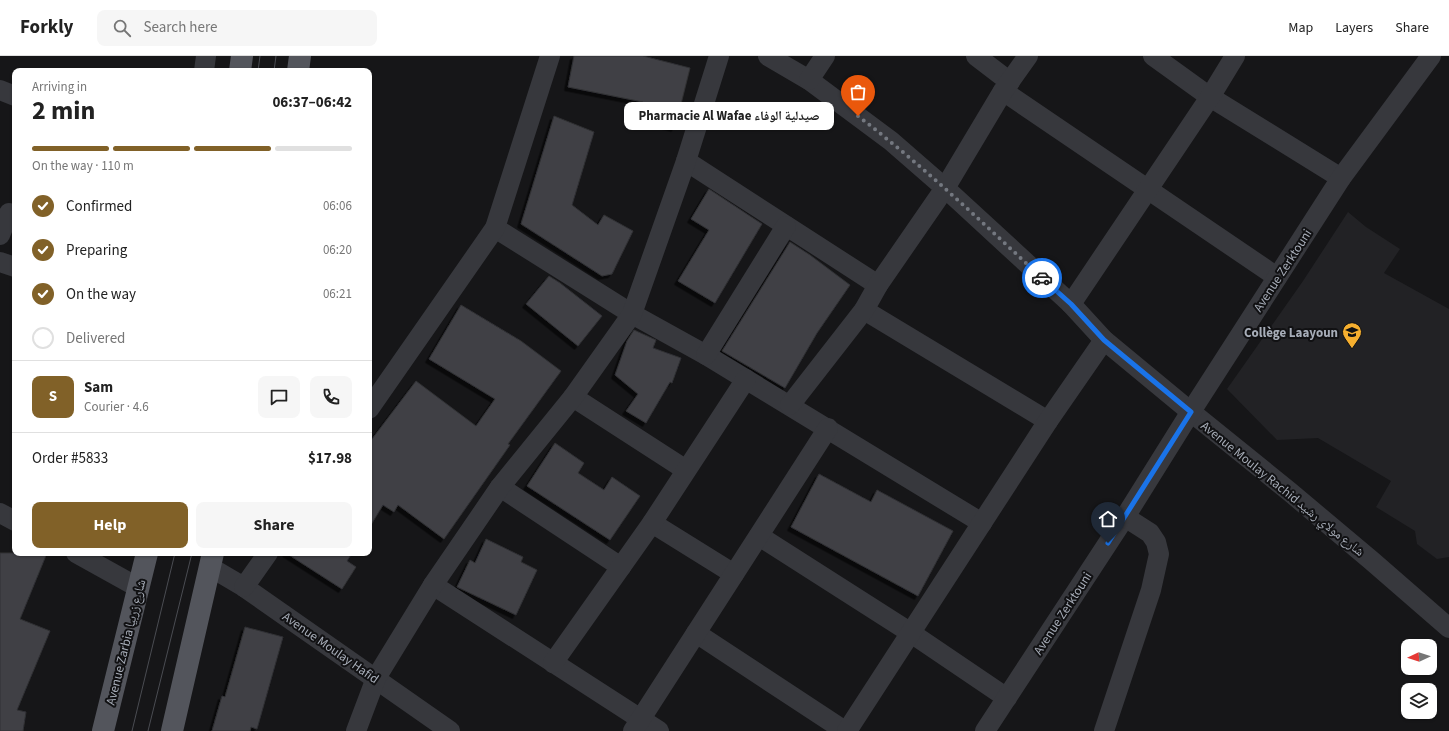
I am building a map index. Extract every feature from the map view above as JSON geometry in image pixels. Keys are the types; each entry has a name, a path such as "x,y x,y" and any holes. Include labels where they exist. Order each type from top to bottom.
{"main road":[{"path":"240,68 242,56"},
{"path":"298,68 300,56"},
{"name":"Avenue Zarbia شارع زربيا","path":"103,731 146,556"},
{"path":"172,731 212,560"}],"street":[{"path":"204,68 206,56"},
{"path":"372,405 495,228 550,56"},
{"path":"356,731 376,678 433,585 500,487 573,397 632,314 686,161 718,56"},
{"name":"Avenue Moulay Rachid شارع مولاي رشيد","path":"768,56 809,80 891,141 945,188 1071,304 1104,340 1337,531 1449,628"},
{"path":"809,80 825,56"},
{"path":"976,56 1006,87 1147,189 1277,277"},
{"path":"790,405 864,310 878,285 945,188 1006,87 1028,56"},
{"path":"1152,56 1210,97 1341,178"},
{"path":"1071,304 1236,56"},
{"name":"Avenue Zerktouni","path":"985,731 1125,517 1341,178 1432,56"},
{"path":"0,90 12,95"},
{"path":"686,161 878,285"},
{"path":"0,235 8,213"},
{"path":"706,355 786,226"},
{"path":"495,228 632,314 706,355 790,405 982,523"},
{"path":"0,262 12,266"},
{"path":"864,310 1048,421"},
{"path":"696,633 846,731 1048,421 1104,340"},
{"path":"553,663 652,523 746,379"},
{"path":"573,397 686,470"},
{"path":"637,725 828,428"},
{"path":"500,487 620,567"},
{"path":"0,513 12,519"},
{"path":"1104,731 1151,590 1159,554 1156,542 1150,533 1125,517"},
{"path":"652,523 734,574"},
{"path":"759,536 911,633 1007,698"},
{"path":"88,556 112,562 139,588"},
{"path":"244,587 266,556"},
{"name":"Avenue Moulay Hafid","path":"212,560 244,587 450,731"},
{"path":"433,585 553,663 637,725 659,731"}],"shaded area":[{"name":"Collège Laayoun","path":"1348,212 1366,227 1400,249 1384,273 1449,309 1449,557 1437,559 1417,544 1415,531 1376,507 1391,481 1318,438 1277,440 1227,389 1303,281"}],"building":[{"path":"574,56 643,56 690,68 675,128 639,119 643,102 568,87"},
{"path":"554,116 594,132 572,205 598,225 604,215 633,231 612,274 602,276 521,224"},
{"path":"709,189 762,224 715,303 678,281 709,230 691,219"},
{"path":"790,242 850,285 817,333 785,388 722,351"},
{"path":"549,276 602,316 578,346 526,304"},
{"path":"461,305 521,341 561,371 508,444 510,445 444,539 398,505 394,512 383,505 372,523 372,439 416,381 476,426 495,399 429,359"},
{"path":"634,330 656,340 653,348 681,358 672,383 670,382 646,423 626,411 638,394 615,375 627,341"},
{"path":"555,443 584,463 578,473 604,490 612,477 640,496 610,540 527,486"},
{"path":"819,474 871,502 877,490 953,531 918,596 791,527"},
{"path":"486,539 523,557 521,562 537,570 516,615 457,587 470,560 475,563"},
{"path":"0,553 12,553 12,556 46,556 20,619 50,631 17,710 26,712 23,731 0,731"},
{"path":"291,556 350,556 347,561 356,567 342,589"},
{"path":"245,627 283,637 257,729 251,727 250,731 212,731 222,696 225,697"}],"tram line":[{"path":"258,68 260,56"},
{"path":"274,68 276,56"},
{"path":"132,731 174,556"},
{"path":"148,731 191,556"}],"way so far":[{"path":"858,116 891,141 945,188 1042,278"}],"place":[{"name":"Pharmacie Al Wafae صيدلية الوفاء","path":"858,116"},
{"name":"Collège Laayoun","path":"1352,349"}],"route":[{"path":"1042,278 1071,304 1104,340 1191,412 1108,543"}]}
